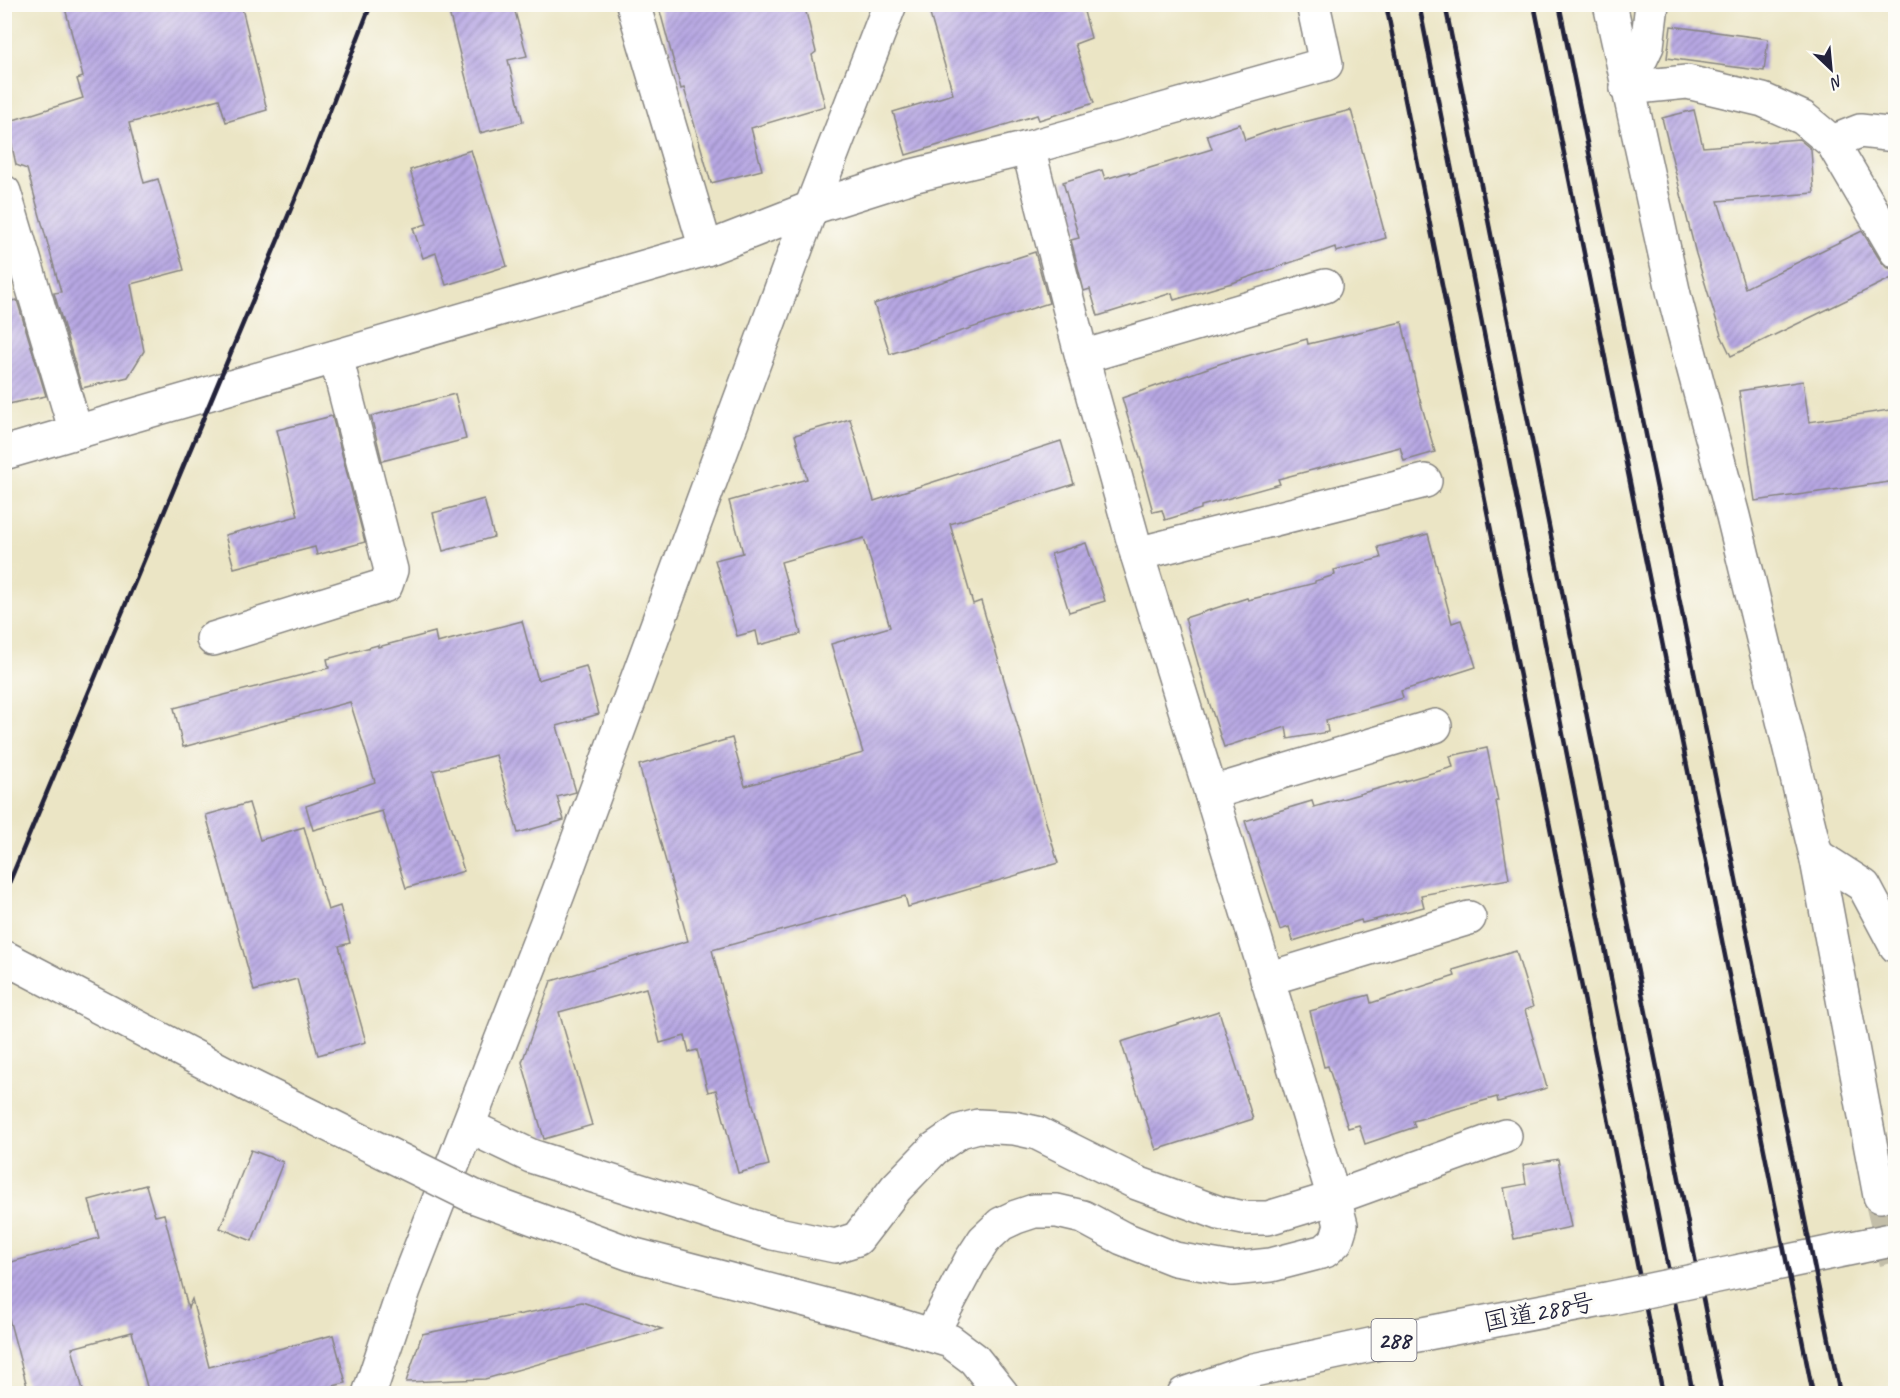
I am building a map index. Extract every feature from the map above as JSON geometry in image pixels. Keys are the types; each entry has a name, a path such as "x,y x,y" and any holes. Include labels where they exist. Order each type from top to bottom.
{"main road":[{"path":"633,4 706,249"},
{"path":"369,1394 404,1290 558,894 811,208 890,4"},
{"path":"4,453 706,249 811,208 912,176 1028,148 1326,64 1313,4"},
{"path":"1610,4 1674,295 1733,516 1816,855 1880,1196"},
{"path":"1627,88 1647,46 1652,4"},
{"path":"1627,88 1687,82 1763,100 1803,118 1832,142 1896,251"},
{"path":"1832,142 1860,131 1896,135"},
{"path":"931,1335 970,1260 984,1240 1001,1224 1034,1210 1057,1211 1083,1217 1122,1238 1175,1258 1232,1269 1270,1265 1324,1251 1336,1241 1341,1225 1137,554 1082,357 1028,148"},
{"path":"4,192 76,432"},
{"path":"1082,357 1325,286"},
{"path":"213,639 386,585 391,570 336,357"},
{"path":"1137,554 1425,481"},
{"path":"1211,793 1435,726"},
{"path":"1816,855 1864,886 1896,946"},
{"path":"1267,979 1469,918"},
{"path":"4,957 248,1085 472,1196 631,1254 875,1318 950,1341 974,1359 1002,1394"},
{"path":"468,1126 542,1159 773,1233 835,1246 857,1239 896,1188 934,1149 960,1131 978,1126 1014,1128 1037,1133 1137,1183 1219,1213 1244,1218 1268,1218 1334,1198 1505,1136"},
{"name":"国道288号","path":"1184,1394 1254,1370 1896,1239"}],"building":[{"path":"64,4 241,4 267,110 226,122 219,99 129,123 144,183 158,179 184,270 131,284 144,351 128,377 82,388 54,293 61,292 27,169 16,165 7,122 83,98 77,79 83,77"},
{"path":"480,4 513,4 527,56 508,60 523,122 480,133 449,12"},
{"path":"658,4 804,4 816,52 812,55 825,106 751,128 762,170 711,183 684,88 681,89"},
{"path":"927,4 1082,4 1091,38 1075,44 1094,103 1039,120 1037,115 906,155 893,112 953,94"},
{"path":"1671,26 1768,39 1764,71 1667,58"},
{"path":"1351,110 1386,238 1336,252 1335,247 1235,282 1174,300 1172,293 1098,316 1090,289 1084,291 1071,240 1079,238 1063,182 1102,170 1105,179 1129,172 1130,174 1212,149 1207,135 1240,124 1245,140 1273,130"},
{"path":"1694,110 1703,147 1799,139 1811,149 1814,193 1718,201 1745,288 1862,231 1886,267 1896,270 1896,276 1731,356 1721,335 1696,254 1662,118"},
{"path":"471,150 507,266 446,285 436,253 423,258 413,228 427,224 410,170"},
{"path":"1035,252 1049,303 890,354 874,304"},
{"path":"17,300 46,396 4,405 4,302"},
{"path":"1402,322 1418,393 1435,452 1404,461 1400,447 1278,479 1280,484 1201,506 1201,509 1165,520 1162,510 1153,512 1142,472 1144,471 1122,398 1222,363 1307,339 1308,344"},
{"path":"1803,381 1809,422 1896,409 1896,481 1755,501 1739,391"},
{"path":"455,394 466,439 382,461 371,416"},
{"path":"332,416 365,542 317,555 315,547 234,568 225,535 298,516 277,430"},
{"path":"850,419 874,501 1061,441 1074,484 950,524 973,604 981,601 1058,863 908,907 905,896 712,950 769,1165 738,1173 716,1090 708,1092 697,1050 689,1052 685,1036 660,1043 646,988 559,1012 592,1125 544,1139 522,1062 551,981 688,941 639,765 732,738 745,786 863,753 831,644 890,627 864,538 781,562 801,634 759,645 756,631 737,636 715,560 743,553 729,501 807,479 795,435"},
{"path":"484,499 494,537 443,551 433,513"},
{"path":"1428,534 1452,623 1461,620 1476,667 1401,691 1403,698 1326,720 1328,732 1288,739 1286,727 1224,747 1185,618 1247,598 1248,600 1315,583 1315,581 1335,575 1334,570 1381,558 1378,547"},
{"path":"1086,543 1105,601 1069,612 1051,554"},
{"path":"522,621 538,680 586,666 599,714 557,726 576,792 557,797 564,820 518,833 496,755 433,771 464,871 406,888 382,811 313,830 306,806 375,782 350,702 183,747 174,708 329,668 327,659 378,645 378,647 435,632 437,643"},
{"path":"1487,748 1498,801 1496,801 1509,879 1421,895 1424,907 1362,923 1361,920 1293,941 1289,927 1280,930 1245,821 1312,801 1314,807 1453,767 1450,756"},
{"path":"249,803 260,840 304,827 328,910 340,906 350,943 339,946 366,1042 318,1055 297,979 254,991 206,815"},
{"path":"1516,951 1533,1007 1525,1010 1547,1088 1498,1102 1497,1097 1413,1121 1415,1127 1365,1144 1359,1125 1348,1128 1328,1066 1324,1067 1310,1011 1369,995 1371,1003 1455,976 1453,970"},
{"path":"1219,1011 1253,1119 1156,1150 1121,1042"},
{"path":"251,1150 283,1162 252,1241 220,1228"},
{"path":"1558,1159 1571,1227 1514,1239 1504,1188 1526,1184 1523,1165"},
{"path":"146,1185 155,1216 164,1214 188,1308 192,1299 209,1367 333,1335 346,1383 333,1386 335,1394 149,1394 132,1332 72,1348 84,1394 29,1394 4,1300 4,1264 99,1238 89,1200"},
{"path":"582,1302 662,1329 485,1379 406,1382 422,1334"}],"tunnel":[{"path":"1880,1196 1896,1262"}],"railway":[{"path":"4,895 303,180 371,4"},
{"path":"1386,4 1663,1394"},
{"path":"1419,4 1693,1394"},
{"path":"1445,4 1722,1394"},
{"path":"1534,4 1813,1394"},
{"path":"1559,4 1840,1394"}]}
